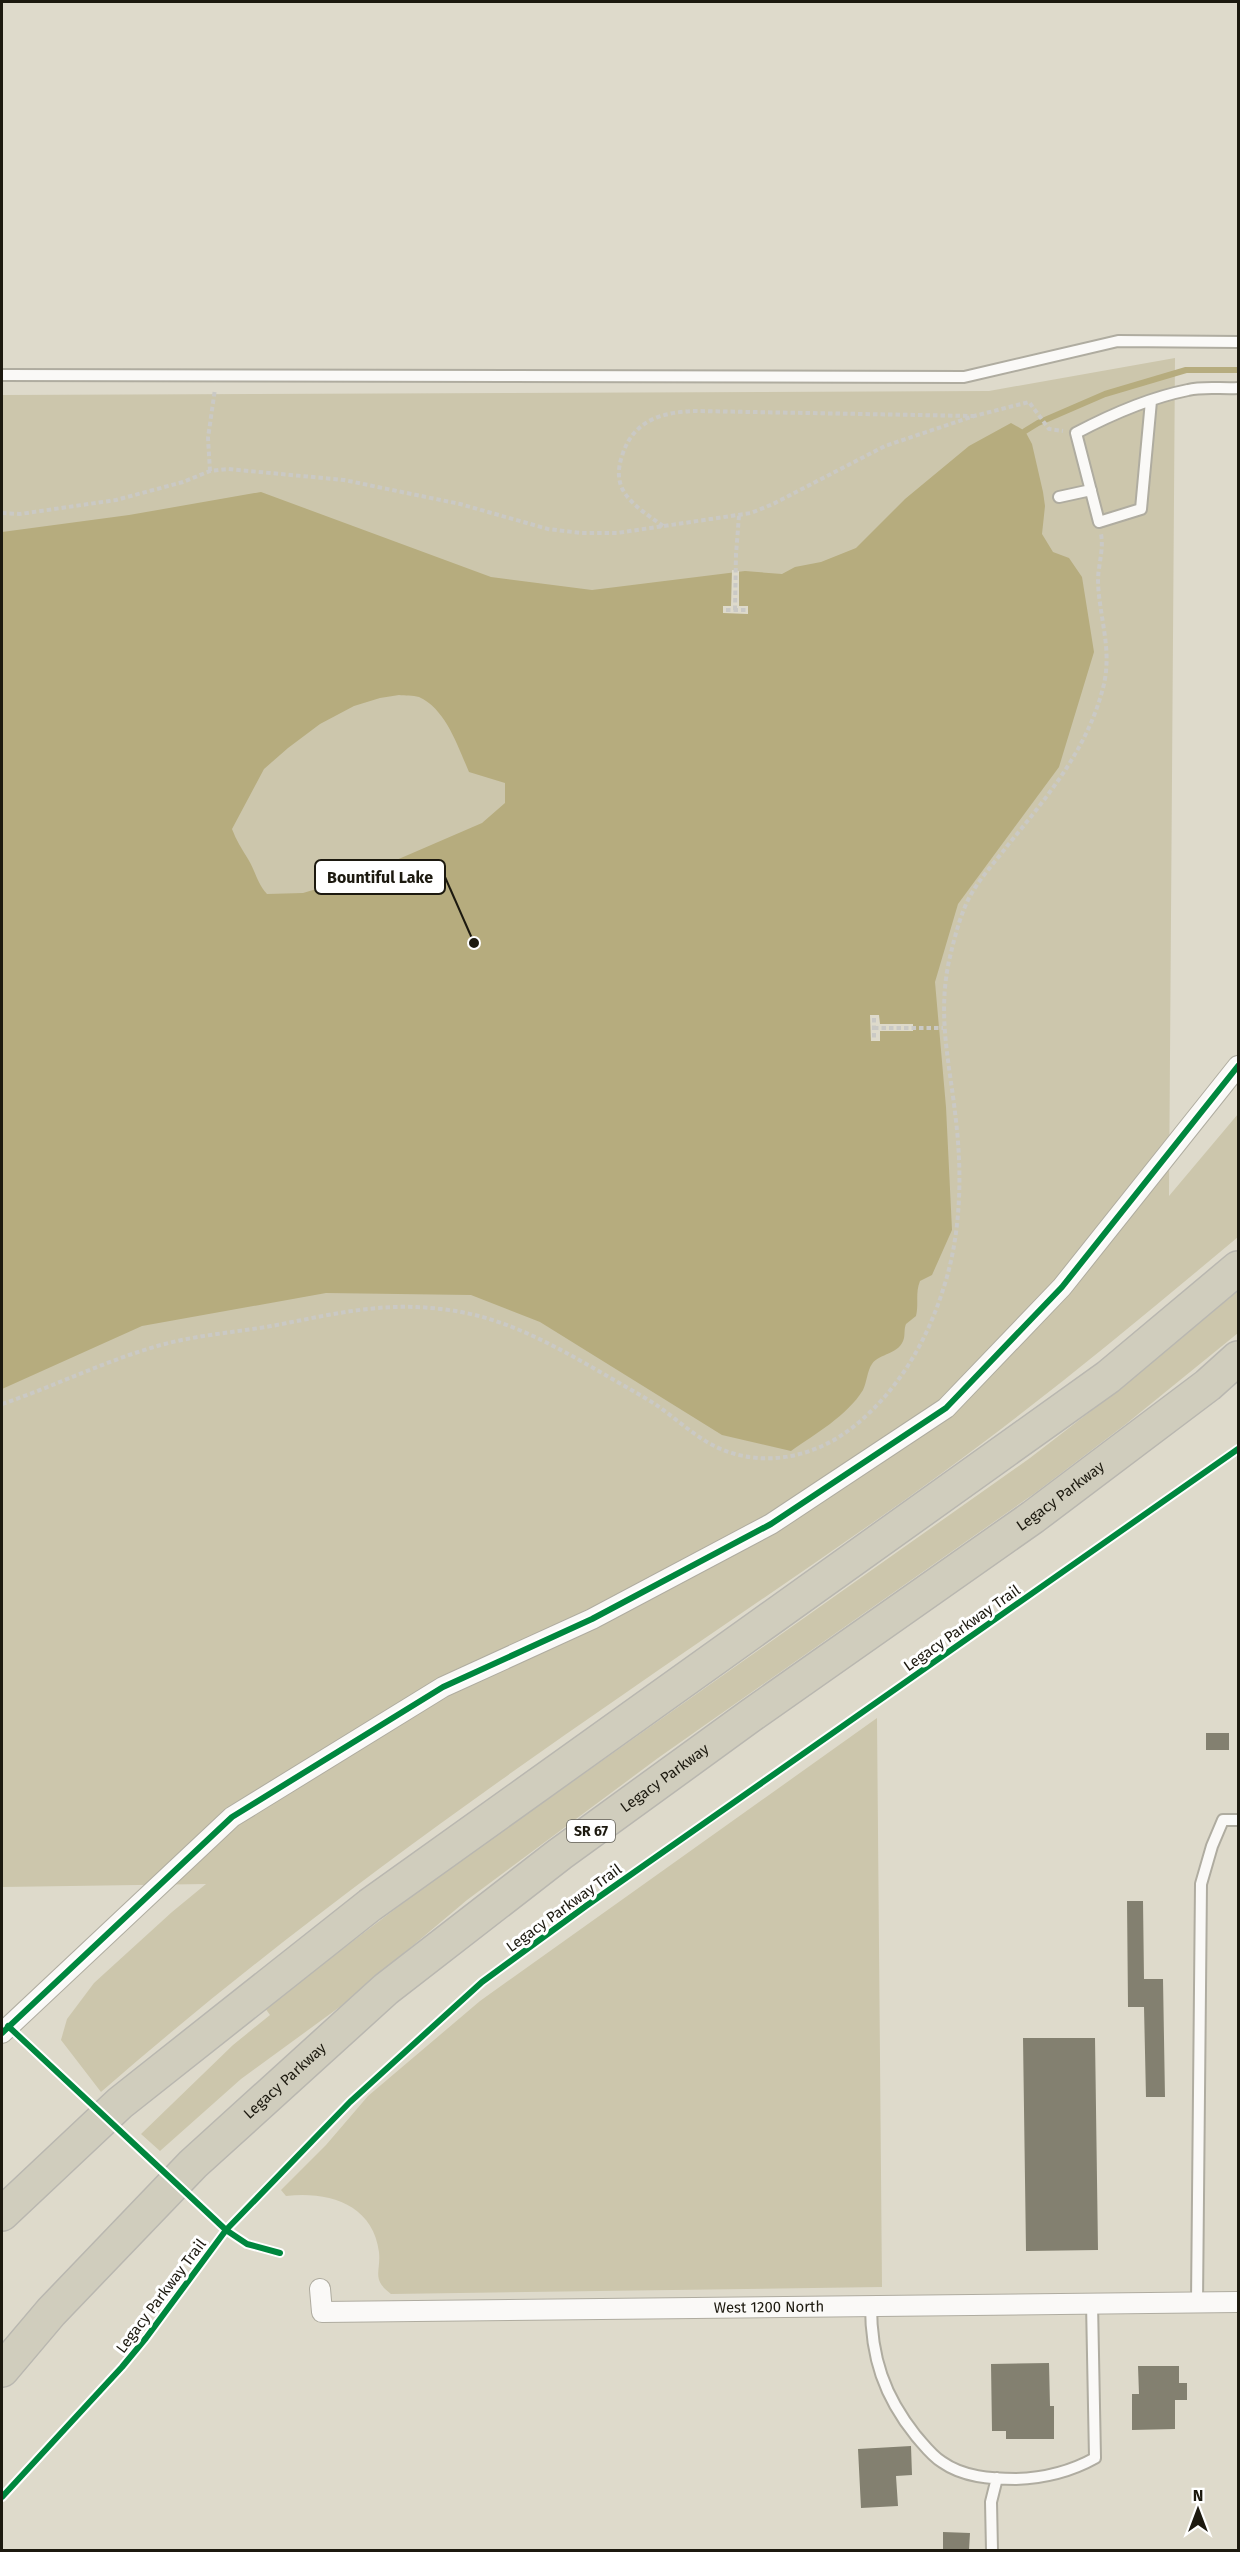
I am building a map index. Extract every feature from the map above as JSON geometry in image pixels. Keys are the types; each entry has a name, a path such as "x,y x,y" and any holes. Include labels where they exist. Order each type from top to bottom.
{"highway":[{"path":"2,2214 120,2103 370,1905 1108,1377 1239,1268"},
{"name":"Legacy Parkway","path":"2,2370 51,2312 193,2163 386,1989 560,1854 750,1716 1033,1517 1208,1385 1239,1358"}],"street":[{"path":"2,2033 232,1817 443,1687 592,1618 771,1524 946,1408 1062,1287 1239,1066"},
{"name":"West 1200 North","path":"320,2289 322,2312 1239,2302"}],"lane":[{"path":"2,375 964,377 1118,341 1239,342"},
{"path":"1151,401 1141,509 1099,522 1076,433 1119,411 1189,389 1239,388"},
{"path":"1059,497 1090,490"},
{"path":"1197,2302 1201,1884 1212,1846 1223,1820 1239,1820"},
{"path":"871,2306 871,2336 883,2382 895,2409 928,2451 941,2462 960,2471 997,2478 1027,2479 1076,2469 1095,2458 1092,2303"},
{"path":"992,2550 991,2502 997,2478"}],"path":[{"path":"210,471 208,438 217,376"},
{"path":"2,513 20,514 116,500 183,482 210,471 247,469 344,480 423,496 531,525 564,531 617,533 739,516 773,504 885,446 974,416 1029,402 1048,429"},
{"path":"663,527 629,498 619,476 619,465 627,442 641,425 659,416 696,411 966,414 974,416"},
{"path":"735,610 739,516"},
{"path":"2,1404 134,1354 178,1341 274,1326 361,1308 402,1306 468,1313 522,1330 632,1390 702,1439 729,1453 761,1459 779,1458 813,1450 830,1443 864,1419 904,1374 927,1332 946,1281 954,1242 959,1187 957,1127 943,1028 943,1008 948,968 957,928 969,897 978,883 1054,788 1082,742 1098,703 1107,664 1107,639 1098,581 1103,544 1099,522"},
{"path":"726,610 746,610"},
{"path":"874,1018 874,1038"},
{"path":"874,1028 943,1028"}],"shaded area":[{"path":"1175,358 1169,1196 1238,1114 1238,1237 1055,1387 942,1473 557,1741 357,1885 227,1987 101,2092 61,2040 67,2019 94,1983 206,1884 2,1887 2,395 989,391"},
{"path":"1011,423 1025,431 1032,444 1043,492 1045,506 1042,534 1053,552 1069,558 1082,577 1094,652 1059,767 958,904 935,982 946,1107 952,1230 932,1275 920,1281 916,1316 906,1324 902,1344 894,1351 875,1360 869,1370 863,1390 848,1408 830,1424 791,1451 722,1435 540,1322 471,1295 326,1293 142,1326 2,1389 2,532 129,515 261,492 491,577 592,590 745,571 782,574 795,567 821,562 856,548 905,499 969,446","holes":["399,695 419,697 437,710 450,730 469,772 505,783 505,803 482,823 357,877 303,893 267,894 232,829 264,769 320,724 354,706"]},
{"path":"1238,1291 1238,1333 1126,1424 1035,1493 658,1758 467,1900 341,2006 241,2079 160,2151 141,2134 233,2045 270,2015 265,2008 428,1884 1030,1458 1135,1377"},
{"path":"877,1718 882,2287 391,2294 379,2279 379,2252 375,2236 368,2222 358,2212 332,2199 302,2195 286,2196 281,2190 326,2145 368,2096 480,2001"}],"pier":[{"path":"732,570 739,571 739,606 748,606 748,614 723,613 723,606 731,606"},
{"path":"870,1015 879,1015 880,1024 913,1024 913,1031 880,1031 880,1041 871,1041"}],"building":[{"path":"1206,1733 1229,1733 1229,1750 1206,1750"},
{"path":"1127,1901 1143,1901 1144,1979 1163,1979 1165,2097 1146,2097 1144,2007 1128,2007"},
{"path":"1023,2038 1095,2038 1098,2250 1026,2251"},
{"path":"1049,2363 1050,2406 1054,2406 1054,2439 1006,2439 1006,2431 992,2431 991,2364"},
{"path":"1138,2366 1179,2366 1179,2383 1187,2383 1187,2400 1175,2400 1175,2429 1132,2430 1132,2394 1139,2394"},
{"path":"911,2446 912,2475 896,2476 898,2506 861,2508 858,2449"},
{"path":"943,2532 970,2533 969,2550 943,2550"}],"waterway":[{"path":"1025,431 1038,423 1105,394 1186,370 1238,370"}],"cycle path":[{"path":"2,2033 232,1817 443,1687 592,1619 771,1524 946,1408 1062,1287 1238,1066"},
{"name":"Legacy Parkway Trail","path":"2,2497 122,2367 226,2230 350,2102 482,1982 586,1906 1238,1449"},
{"path":"8,2026 226,2230 247,2244 280,2253"}],"place":[{"name":"Bountiful Lake","path":"474,943"}]}
